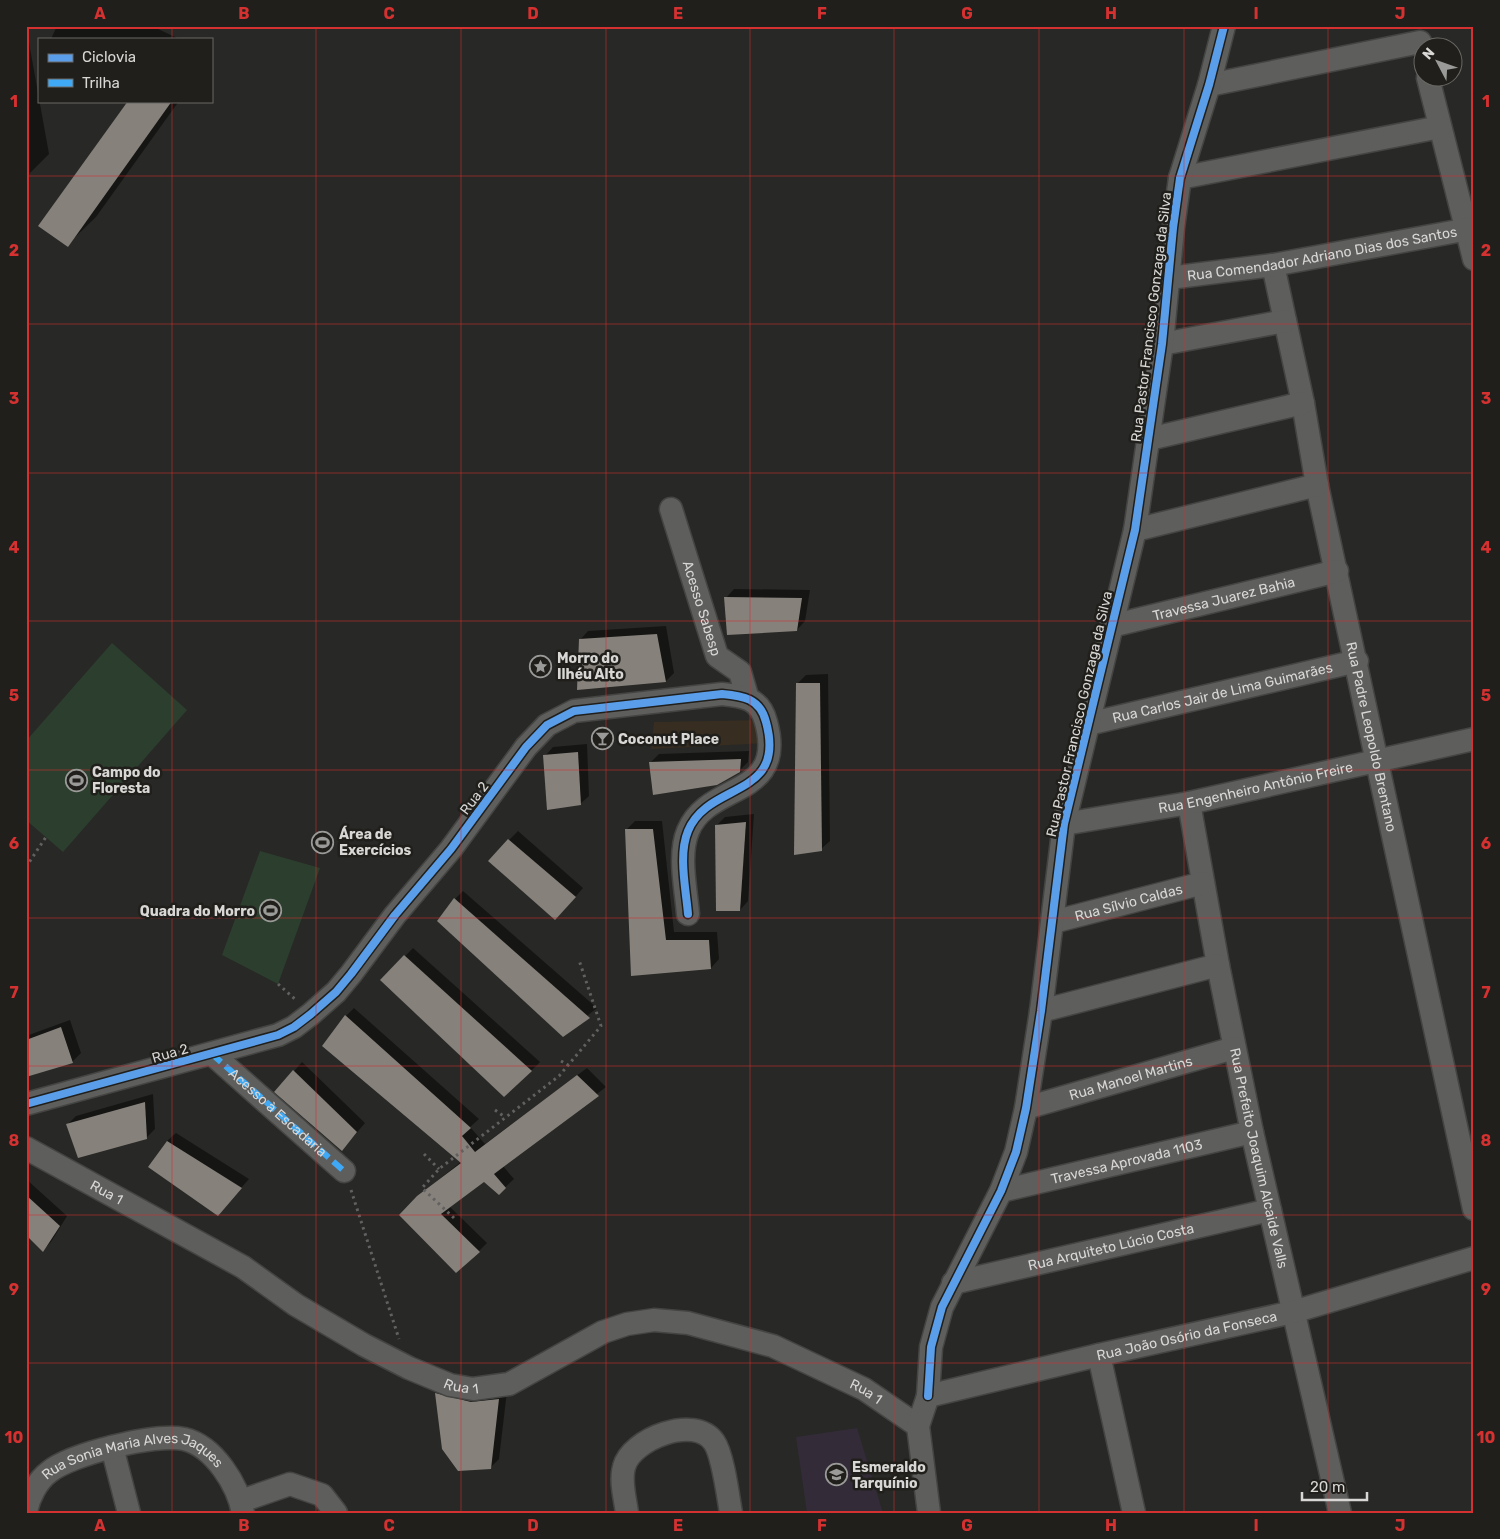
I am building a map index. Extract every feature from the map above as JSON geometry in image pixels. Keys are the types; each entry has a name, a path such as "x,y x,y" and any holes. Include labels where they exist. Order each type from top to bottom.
{"street":[{"name":"Rua Pastor Francisco Gonzaga da Silva","path":"928,1396 931,1347 942,1307 952,1283 1001,1191 1016,1152 1026,1108 1053,922 1064,824 1135,530 1162,344 1173,228 1180,178 1209,85 1224,26"},
{"path":"1209,85 1412,42"},
{"path":"1430,88 1470,228 1474,259"},
{"path":"1180,178 1440,127"},
{"name":"Rua Comendador Adriano Dias dos Santos","path":"1169,278 1273,265 1470,228"},
{"name":"Rua Padre Leopoldo Brentano","path":"1273,265 1303,403 1317,485 1474,1209"},
{"path":"1162,344 1284,321"},
{"path":"1149,439 1303,403"},
{"path":"1135,530 1317,485"},
{"name":"Acesso Sabesp","path":"671,509 717,656 740,672 747,696"},
{"name":"Travessa Juarez Bahia","path":"1111,626 1337,571"},
{"name":"Rua Carlos Jair de Lima Guimarães","path":"1088,724 1356,661"},
{"name":"Rua 2","path":"26,1104 212,1054 278,1035 294,1027 336,992 395,915 451,848 526,747 547,726 574,711 722,694 747,696"},
{"path":"688,914 684,852 687,832 696,815 712,802 746,787 758,776 767,760 770,745 766,721 757,705 747,696"},
{"name":"Rua Engenheiro Antônio Freire","path":"1064,824 1188,803 1474,739"},
{"name":"Rua Prefeito Joaquim Alcaide Valls","path":"1188,803 1234,1048 1340,1513"},
{"name":"Rua Sílvio Caldas","path":"1053,922 1203,883"},
{"path":"1041,1011 1218,965"},
{"name":"Rua Manoel Martins","path":"1026,1108 1234,1048"},
{"name":"Acesso à Escadaria","path":"212,1054 344,1170"},
{"name":"Travessa Aprovada 1103","path":"1001,1191 1252,1132"},
{"name":"Rua 1","path":"26,1148 243,1267 296,1305 364,1345 409,1368 450,1385 473,1389 509,1384 603,1332 627,1324 654,1320 688,1323 774,1346 864,1388 918,1426"},
{"name":"Rua Arquiteto Lúcio Costa","path":"952,1283 1270,1210"},
{"name":"Rua João Osório da Fonseca","path":"928,1396 1293,1312 1474,1258"},
{"path":"1100,1355 1134,1513"},
{"path":"928,1396 918,1426 929,1513"},
{"path":"627,1513 622,1481 624,1466 636,1450 648,1440 683,1429 696,1430 708,1436 714,1442 731,1513"},
{"name":"Rua Sonia Maria Alves Jaques","path":"26,1511 33,1493 48,1472 68,1460 112,1447 147,1440 183,1439 195,1443 209,1454 226,1473 242,1507"},
{"path":"112,1447 129,1513"},
{"path":"242,1507 290,1484 322,1495 336,1513"}],"path":[{"path":"26,867 46,837"},
{"path":"454,1218 422,1188 438,1169 559,1076 601,1026 579,960"},
{"path":"561,1061 568,1065"},
{"path":"495,1110 505,1117"},
{"path":"424,1154 438,1169"},
{"path":"344,1170 409,1368"}],"shaded area":[{"path":"766,720 769,743 651,749 654,722"},
{"name":"Esmeraldo Tarquínio","path":"857,1428 883,1513 807,1513 796,1437"}],"green space":[{"name":"Campo do Floresta","path":"112,643 187,710 63,852 26,820 26,741"},
{"name":"Quadra do Morro","path":"260,851 320,868 278,984 222,955"}],"building":[{"path":"127,102 171,102 68,247 38,226"},
{"path":"724,597 802,598 797,631 727,635"},
{"path":"657,634 666,682 577,690 579,639"},
{"path":"796,683 820,683 822,851 794,855"},
{"path":"578,752 581,805 547,810 543,755"},
{"path":"741,759 740,772 717,785 653,795 649,762"},
{"path":"746,822 740,911 716,911 715,825"},
{"path":"625,829 653,829 666,940 709,940 711,969 631,976"},
{"path":"508,839 576,897 555,920 488,861"},
{"path":"454,898 590,1018 563,1037 437,921"},
{"path":"404,955 532,1071 504,1097 380,980"},
{"path":"345,1015 471,1128 462,1136 475,1152 577,1075 599,1096 494,1174 506,1188 499,1195 484,1182 441,1214 480,1252 456,1273 399,1215 417,1196 461,1163 322,1046"},
{"path":"61,1027 73,1063 26,1077 26,1040"},
{"path":"293,1070 357,1132 342,1151 274,1092"},
{"path":"145,1102 147,1139 78,1158 66,1124"},
{"path":"167,1141 242,1188 218,1216 148,1167"},
{"path":"26,1195 60,1226 43,1252 26,1235"},
{"path":"435,1393 471,1402 499,1399 491,1469 458,1471 442,1449"}],"marked path":[{"path":"212,1054 344,1171"}],"cycle path":[{"path":"928,1396 931,1347 942,1307 1001,1191 1016,1152 1026,1108 1041,1011 1064,824 1135,530 1162,344 1173,228 1180,178 1209,85 1224,26"},
{"path":"26,1104 278,1035 294,1027 336,992 351,974 395,915 451,849 526,747 547,725 574,711 722,694 744,697 760,708 766,722 769,747 765,764 756,777 712,804 698,815 688,831 683,861 688,914"}],"place":[{"name":"Morro do Ilhéu Alto","path":"541,666"},
{"name":"Coconut Place","path":"602,739"},
{"name":"Campo do Floresta","path":"76,780"},
{"name":"Área de Exercícios","path":"323,842"},
{"name":"Quadra do Morro","path":"271,911"},
{"name":"Esmeraldo Tarquínio","path":"836,1475"}]}
